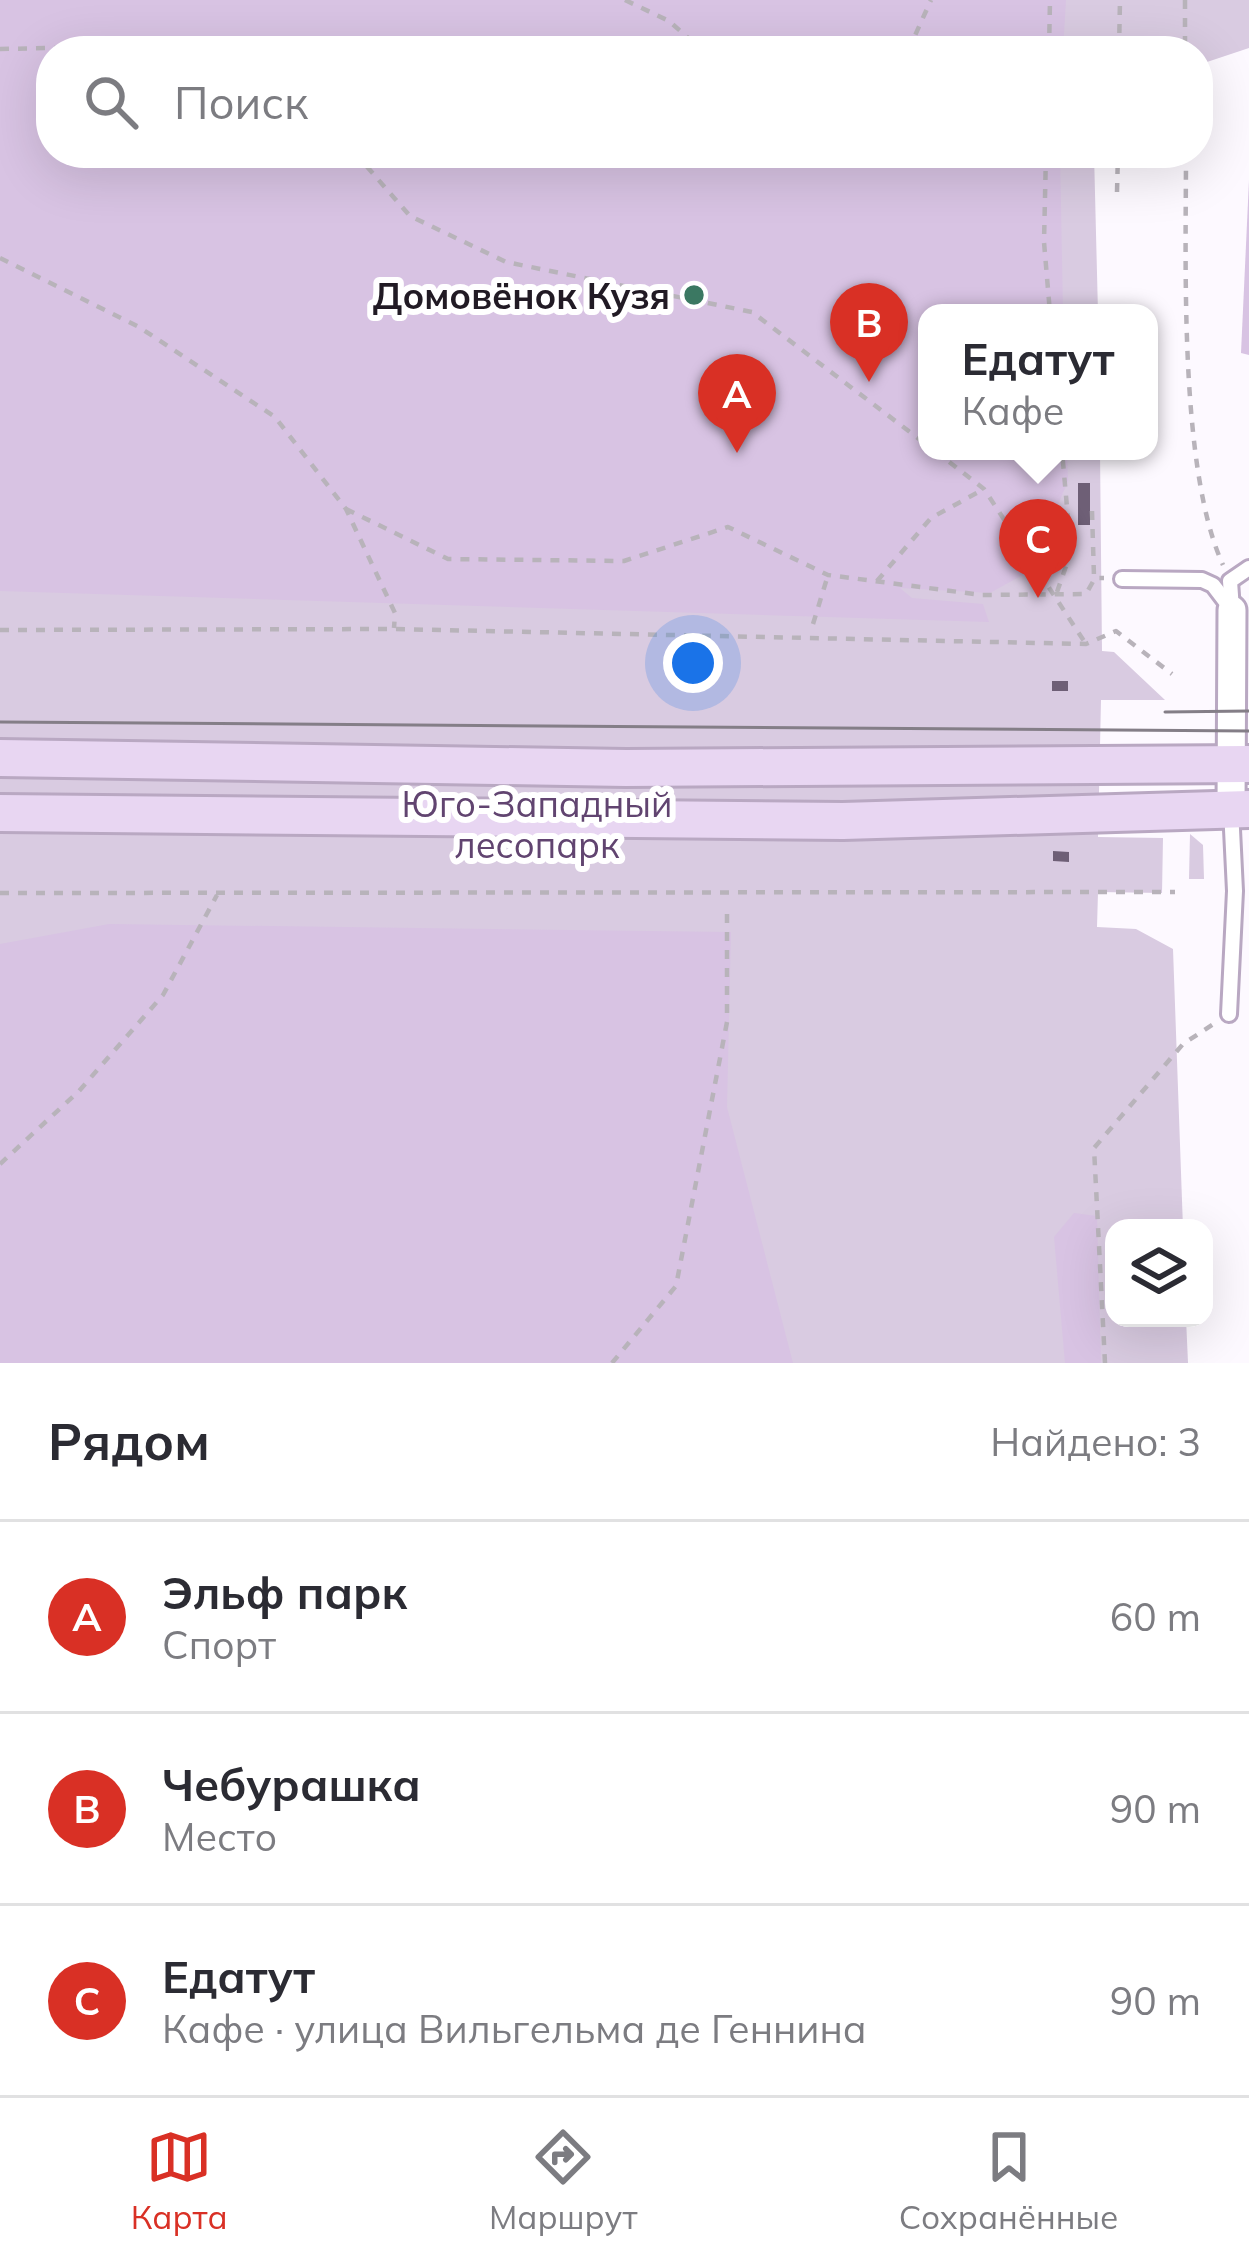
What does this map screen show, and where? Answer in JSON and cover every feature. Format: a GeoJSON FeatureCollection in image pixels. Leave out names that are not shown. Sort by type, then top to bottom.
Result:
{"type":"FeatureCollection","features":[{"type":"Feature","properties":{"kind":"main road"},"geometry":{"type":"LineString","coordinates":[[0,758],[626,768],[1241,764]]}},
{"type":"Feature","properties":{"kind":"main road"},"geometry":{"type":"LineString","coordinates":[[0,813],[843,821],[1240,808]]}},
{"type":"Feature","properties":{"kind":"street"},"geometry":{"type":"LineString","coordinates":[[1232,610],[1240,808]]}},
{"type":"Feature","properties":{"kind":"lane"},"geometry":{"type":"LineString","coordinates":[[1232,610],[1230,581],[1249,568]]}},
{"type":"Feature","properties":{"kind":"lane"},"geometry":{"type":"LineString","coordinates":[[1122,579],[1202,580],[1213,585],[1232,610]]}},
{"type":"Feature","properties":{"kind":"lane"},"geometry":{"type":"LineString","coordinates":[[1229,1014],[1240,808]]}},
{"type":"Feature","properties":{"kind":"path"},"geometry":{"type":"LineString","coordinates":[[625,0],[669,22],[685,36]]}},
{"type":"Feature","properties":{"kind":"path"},"geometry":{"type":"LineString","coordinates":[[915,36],[931,0]]}},
{"type":"Feature","properties":{"kind":"path"},"geometry":{"type":"LineString","coordinates":[[1049,36],[1050,0]]}},
{"type":"Feature","properties":{"kind":"path"},"geometry":{"type":"LineString","coordinates":[[1119,36],[1120,0]]}},
{"type":"Feature","properties":{"kind":"path"},"geometry":{"type":"LineString","coordinates":[[1185,0],[1185,36]]}},
{"type":"Feature","properties":{"kind":"path"},"geometry":{"type":"LineString","coordinates":[[0,50],[36,49]]}},
{"type":"Feature","properties":{"kind":"path"},"geometry":{"type":"LineString","coordinates":[[368,168],[410,216],[506,262],[752,312],[918,438]]}},
{"type":"Feature","properties":{"kind":"path"},"geometry":{"type":"LineString","coordinates":[[1046,168],[1044,242],[1049,304]]}},
{"type":"Feature","properties":{"kind":"path"},"geometry":{"type":"LineString","coordinates":[[1117,192],[1118,168]]}},
{"type":"Feature","properties":{"kind":"path"},"geometry":{"type":"LineString","coordinates":[[1186,168],[1186,325],[1199,459],[1213,544],[1230,581]]}},
{"type":"Feature","properties":{"kind":"path"},"geometry":{"type":"LineString","coordinates":[[0,258],[139,328],[275,417],[346,508],[395,613],[394,628]]}},
{"type":"Feature","properties":{"kind":"path"},"geometry":{"type":"LineString","coordinates":[[947,460],[984,489],[1086,644]]}},
{"type":"Feature","properties":{"kind":"path"},"geometry":{"type":"LineString","coordinates":[[1056,593],[1071,553],[1063,460]]}},
{"type":"Feature","properties":{"kind":"path"},"geometry":{"type":"LineString","coordinates":[[877,581],[931,518],[984,489]]}},
{"type":"Feature","properties":{"kind":"path"},"geometry":{"type":"LineString","coordinates":[[346,508],[448,560],[624,561],[728,527],[828,575],[982,595],[1086,594],[1094,578],[1092,511]]}},
{"type":"Feature","properties":{"kind":"path"},"geometry":{"type":"LineString","coordinates":[[813,624],[828,575]]}},
{"type":"Feature","properties":{"kind":"path"},"geometry":{"type":"LineString","coordinates":[[1094,578],[1122,579]]}},
{"type":"Feature","properties":{"kind":"path"},"geometry":{"type":"LineString","coordinates":[[0,630],[394,628],[1086,644],[1116,631],[1172,674]]}},
{"type":"Feature","properties":{"kind":"path"},"geometry":{"type":"LineString","coordinates":[[0,892],[1175,892]]}},
{"type":"Feature","properties":{"kind":"path"},"geometry":{"type":"LineString","coordinates":[[0,1164],[79,1091],[163,995],[218,892]]}},
{"type":"Feature","properties":{"kind":"path"},"geometry":{"type":"LineString","coordinates":[[612,1363],[676,1286],[727,1022],[727,913]]}},
{"type":"Feature","properties":{"kind":"path"},"geometry":{"type":"LineString","coordinates":[[1105,1363],[1094,1148],[1183,1044],[1229,1014]]}},
{"type":"Feature","properties":{"kind":"green space","name":"Юго-Западный лесопарк"},"geometry":{"type":"Polygon","coordinates":[[[0,0],[1249,0],[1249,48],[1213,60],[1213,36],[36,36],[36,168],[1094,168],[1098,304],[918,304],[918,460],[1100,460],[1102,651],[1114,652],[1165,700],[1101,700],[1098,837],[1163,838],[1162,893],[1098,892],[1097,927],[1136,929],[1173,949],[1183,1219],[1105,1219],[1105,1327],[1186,1327],[1188,1363],[0,1363],[0,0]]]}},
{"type":"Feature","properties":{"kind":"green space"},"geometry":{"type":"Polygon","coordinates":[[[1190,834],[1203,845],[1204,879],[1189,879],[1190,834]]]}},
{"type":"Feature","properties":{"kind":"shaded area"},"geometry":{"type":"Polygon","coordinates":[[[0,0],[1066,0],[1064,36],[36,36],[36,168],[1060,168],[1063,304],[918,304],[918,460],[1067,460],[1068,481],[1030,571],[990,593],[900,588],[912,598],[983,604],[989,622],[0,591],[0,0]]]}},
{"type":"Feature","properties":{"kind":"shaded area"},"geometry":{"type":"Polygon","coordinates":[[[1249,180],[1249,355],[1241,353],[1249,180]]]}},
{"type":"Feature","properties":{"kind":"shaded area"},"geometry":{"type":"Polygon","coordinates":[[[109,924],[731,932],[727,1107],[793,1363],[0,1363],[0,944],[109,924]]]}},
{"type":"Feature","properties":{"kind":"shaded area"},"geometry":{"type":"Polygon","coordinates":[[[1074,1213],[1097,1216],[1101,1363],[1065,1363],[1054,1237],[1074,1213]]]}},
{"type":"Feature","properties":{"kind":"building"},"geometry":{"type":"Polygon","coordinates":[[[1078,483],[1090,483],[1090,525],[1078,525],[1078,483]]]}},
{"type":"Feature","properties":{"kind":"building"},"geometry":{"type":"Polygon","coordinates":[[[1056,510],[1064,510],[1064,528],[1056,528],[1056,510]]]}},
{"type":"Feature","properties":{"kind":"building"},"geometry":{"type":"Polygon","coordinates":[[[1040,546],[1062,546],[1063,566],[1040,566],[1040,546]]]}},
{"type":"Feature","properties":{"kind":"building"},"geometry":{"type":"Polygon","coordinates":[[[1052,681],[1068,681],[1068,691],[1052,691],[1052,681]]]}},
{"type":"Feature","properties":{"kind":"building"},"geometry":{"type":"Polygon","coordinates":[[[1053,851],[1069,852],[1069,862],[1053,861],[1053,851]]]}},
{"type":"Feature","properties":{"kind":"tram line"},"geometry":{"type":"LineString","coordinates":[[1165,712],[1249,711]]}},
{"type":"Feature","properties":{"kind":"tram line"},"geometry":{"type":"LineString","coordinates":[[0,722],[1249,731]]}},
{"type":"Feature","properties":{"kind":"place","name":"Домовёнок Кузя"},"geometry":{"type":"Point","coordinates":[694,295]}},
{"type":"Feature","properties":{"kind":"place","name":"Чебурашка"},"geometry":{"type":"Point","coordinates":[869,382]}},
{"type":"Feature","properties":{"kind":"place","name":"Эльф парк"},"geometry":{"type":"Point","coordinates":[737,453]}},
{"type":"Feature","properties":{"kind":"place","name":"Едатут"},"geometry":{"type":"Point","coordinates":[1038,598]}}]}
